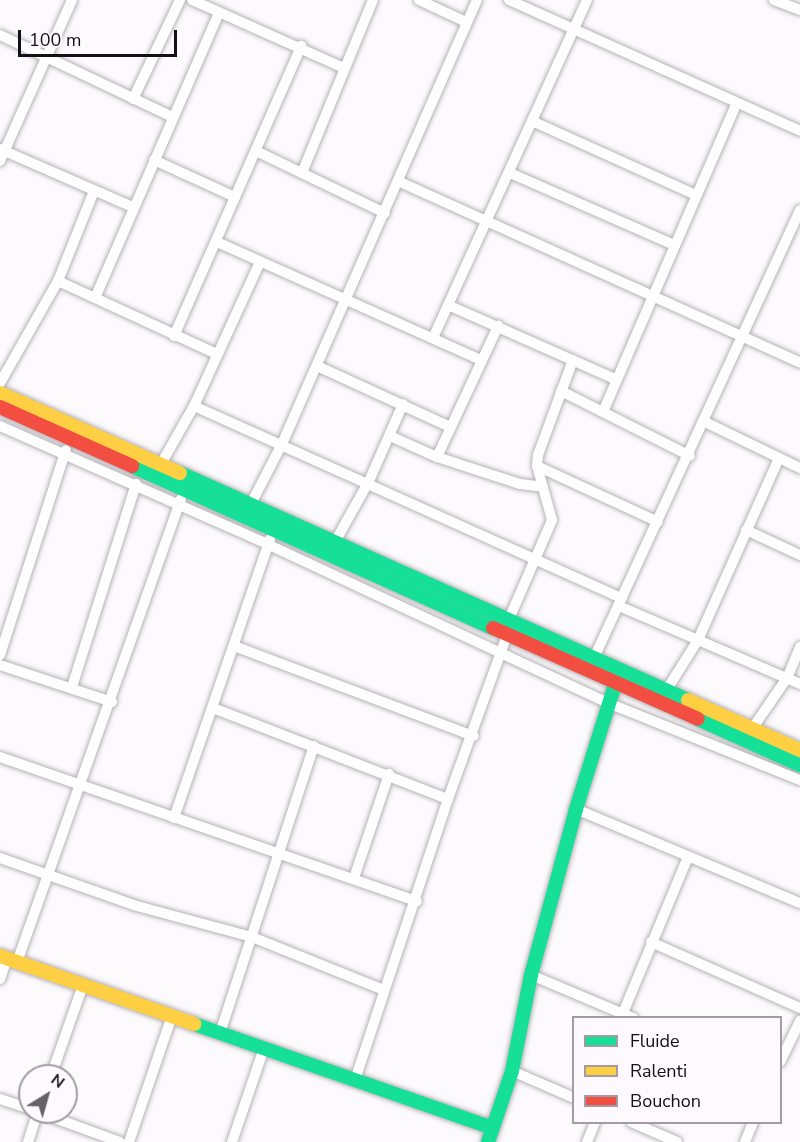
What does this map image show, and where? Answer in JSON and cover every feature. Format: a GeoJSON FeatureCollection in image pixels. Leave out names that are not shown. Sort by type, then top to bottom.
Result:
{"type":"FeatureCollection","features":[{"type":"Feature","properties":{"kind":"main road"},"geometry":{"type":"LineString","coordinates":[[0,393],[800,750]]}},
{"type":"Feature","properties":{"kind":"main road"},"geometry":{"type":"LineString","coordinates":[[0,407],[800,765]]}},
{"type":"Feature","properties":{"kind":"main road"},"geometry":{"type":"LineString","coordinates":[[488,1142],[512,1071],[531,975],[576,809],[620,670]]}},
{"type":"Feature","properties":{"kind":"main road"},"geometry":{"type":"LineString","coordinates":[[8,959],[492,1128]]}},
{"type":"Feature","properties":{"kind":"street"},"geometry":{"type":"LineString","coordinates":[[72,0],[2,154],[133,207]]}},
{"type":"Feature","properties":{"kind":"street"},"geometry":{"type":"LineString","coordinates":[[133,99],[180,0]]}},
{"type":"Feature","properties":{"kind":"street"},"geometry":{"type":"LineString","coordinates":[[192,0],[302,46],[344,68]]}},
{"type":"Feature","properties":{"kind":"street"},"geometry":{"type":"LineString","coordinates":[[302,172],[373,0]]}},
{"type":"Feature","properties":{"kind":"street"},"geometry":{"type":"LineString","coordinates":[[419,0],[466,22]]}},
{"type":"Feature","properties":{"kind":"street"},"geometry":{"type":"LineString","coordinates":[[251,504],[282,444],[400,182],[477,0]]}},
{"type":"Feature","properties":{"kind":"street"},"geometry":{"type":"LineString","coordinates":[[509,0],[736,105],[800,131]]}},
{"type":"Feature","properties":{"kind":"street"},"geometry":{"type":"LineString","coordinates":[[433,338],[488,224],[587,0]]}},
{"type":"Feature","properties":{"kind":"street"},"geometry":{"type":"LineString","coordinates":[[777,1],[800,10]]}},
{"type":"Feature","properties":{"kind":"street"},"geometry":{"type":"LineString","coordinates":[[95,298],[219,12]]}},
{"type":"Feature","properties":{"kind":"street"},"geometry":{"type":"LineString","coordinates":[[0,35],[173,117]]}},
{"type":"Feature","properties":{"kind":"street"},"geometry":{"type":"LineString","coordinates":[[174,336],[302,46]]}},
{"type":"Feature","properties":{"kind":"street"},"geometry":{"type":"LineString","coordinates":[[603,412],[615,379],[654,297],[694,194],[736,105]]}},
{"type":"Feature","properties":{"kind":"street"},"geometry":{"type":"LineString","coordinates":[[532,121],[694,194]]}},
{"type":"Feature","properties":{"kind":"street"},"geometry":{"type":"LineString","coordinates":[[256,151],[385,213]]}},
{"type":"Feature","properties":{"kind":"street"},"geometry":{"type":"LineString","coordinates":[[154,160],[235,197]]}},
{"type":"Feature","properties":{"kind":"street"},"geometry":{"type":"LineString","coordinates":[[510,172],[674,245]]}},
{"type":"Feature","properties":{"kind":"street"},"geometry":{"type":"LineString","coordinates":[[400,182],[488,224],[800,363]]}},
{"type":"Feature","properties":{"kind":"street"},"geometry":{"type":"LineString","coordinates":[[0,383],[58,281],[94,191]]}},
{"type":"Feature","properties":{"kind":"street"},"geometry":{"type":"LineString","coordinates":[[594,658],[744,339],[800,210]]}},
{"type":"Feature","properties":{"kind":"street"},"geometry":{"type":"LineString","coordinates":[[217,242],[481,360]]}},
{"type":"Feature","properties":{"kind":"street"},"geometry":{"type":"LineString","coordinates":[[161,464],[194,406],[260,262]]}},
{"type":"Feature","properties":{"kind":"street"},"geometry":{"type":"LineString","coordinates":[[58,281],[217,354]]}},
{"type":"Feature","properties":{"kind":"street"},"geometry":{"type":"LineString","coordinates":[[448,305],[615,379]]}},
{"type":"Feature","properties":{"kind":"street"},"geometry":{"type":"LineString","coordinates":[[437,458],[498,326]]}},
{"type":"Feature","properties":{"kind":"street"},"geometry":{"type":"LineString","coordinates":[[508,619],[552,520],[537,466],[573,360]]}},
{"type":"Feature","properties":{"kind":"street"},"geometry":{"type":"LineString","coordinates":[[317,366],[450,427]]}},
{"type":"Feature","properties":{"kind":"street"},"geometry":{"type":"LineString","coordinates":[[561,391],[690,456]]}},
{"type":"Feature","properties":{"kind":"street"},"geometry":{"type":"LineString","coordinates":[[335,542],[369,481],[403,404]]}},
{"type":"Feature","properties":{"kind":"street"},"geometry":{"type":"LineString","coordinates":[[194,406],[369,481],[698,640],[800,684]]}},
{"type":"Feature","properties":{"kind":"street"},"geometry":{"type":"LineString","coordinates":[[705,422],[800,468]]}},
{"type":"Feature","properties":{"kind":"street"},"geometry":{"type":"LineString","coordinates":[[0,426],[136,484],[608,703],[800,780]]}},
{"type":"Feature","properties":{"kind":"street"},"geometry":{"type":"LineString","coordinates":[[390,436],[437,458],[520,484],[543,487]]}},
{"type":"Feature","properties":{"kind":"street"},"geometry":{"type":"LineString","coordinates":[[0,655],[70,439]]}},
{"type":"Feature","properties":{"kind":"street"},"geometry":{"type":"LineString","coordinates":[[666,691],[698,640],[779,458]]}},
{"type":"Feature","properties":{"kind":"street"},"geometry":{"type":"LineString","coordinates":[[537,466],[658,522]]}},
{"type":"Feature","properties":{"kind":"street"},"geometry":{"type":"LineString","coordinates":[[72,687],[136,484]]}},
{"type":"Feature","properties":{"kind":"street"},"geometry":{"type":"LineString","coordinates":[[0,979],[48,873],[112,702],[185,490]]}},
{"type":"Feature","properties":{"kind":"street"},"geometry":{"type":"LineString","coordinates":[[174,818],[273,530]]}},
{"type":"Feature","properties":{"kind":"street"},"geometry":{"type":"LineString","coordinates":[[746,530],[800,555]]}},
{"type":"Feature","properties":{"kind":"street"},"geometry":{"type":"LineString","coordinates":[[356,1080],[384,990],[417,901],[448,799],[474,736],[507,635]]}},
{"type":"Feature","properties":{"kind":"street"},"geometry":{"type":"LineString","coordinates":[[234,646],[474,736]]}},
{"type":"Feature","properties":{"kind":"street"},"geometry":{"type":"LineString","coordinates":[[752,729],[787,678],[800,647]]}},
{"type":"Feature","properties":{"kind":"street"},"geometry":{"type":"LineString","coordinates":[[0,665],[112,702]]}},
{"type":"Feature","properties":{"kind":"street"},"geometry":{"type":"LineString","coordinates":[[213,708],[389,774],[448,799]]}},
{"type":"Feature","properties":{"kind":"street"},"geometry":{"type":"LineString","coordinates":[[220,1033],[314,746]]}},
{"type":"Feature","properties":{"kind":"street"},"geometry":{"type":"LineString","coordinates":[[0,756],[417,901]]}},
{"type":"Feature","properties":{"kind":"street"},"geometry":{"type":"LineString","coordinates":[[354,878],[389,774]]}},
{"type":"Feature","properties":{"kind":"street"},"geometry":{"type":"LineString","coordinates":[[576,809],[800,903]]}},
{"type":"Feature","properties":{"kind":"street"},"geometry":{"type":"LineString","coordinates":[[531,975],[628,1015],[651,942],[688,857]]}},
{"type":"Feature","properties":{"kind":"street"},"geometry":{"type":"LineString","coordinates":[[0,858],[137,906],[252,937],[384,990]]}},
{"type":"Feature","properties":{"kind":"street"},"geometry":{"type":"LineString","coordinates":[[651,942],[800,1008]]}},
{"type":"Feature","properties":{"kind":"street"},"geometry":{"type":"LineString","coordinates":[[55,1064],[83,985]]}},
{"type":"Feature","properties":{"kind":"street"},"geometry":{"type":"LineString","coordinates":[[129,1142],[172,1016]]}},
{"type":"Feature","properties":{"kind":"street"},"geometry":{"type":"LineString","coordinates":[[782,1058],[800,1021]]}},
{"type":"Feature","properties":{"kind":"street"},"geometry":{"type":"LineString","coordinates":[[232,1142],[264,1048]]}},
{"type":"Feature","properties":{"kind":"street"},"geometry":{"type":"LineString","coordinates":[[512,1071],[572,1098]]}},
{"type":"Feature","properties":{"kind":"street"},"geometry":{"type":"LineString","coordinates":[[0,1099],[18,1105]]}},
{"type":"Feature","properties":{"kind":"street"},"geometry":{"type":"LineString","coordinates":[[28,1142],[34,1124]]}},
{"type":"Feature","properties":{"kind":"street"},"geometry":{"type":"LineString","coordinates":[[71,1124],[120,1142]]}},
{"type":"Feature","properties":{"kind":"street"},"geometry":{"type":"LineString","coordinates":[[586,1142],[594,1124]]}},
{"type":"Feature","properties":{"kind":"street"},"geometry":{"type":"LineString","coordinates":[[636,1124],[677,1142]]}},
{"type":"Feature","properties":{"kind":"street"},"geometry":{"type":"LineString","coordinates":[[745,1142],[752,1124]]}},
{"type":"Feature","properties":{"kind":"traffic: fast"},"geometry":{"type":"LineString","coordinates":[[132,466],[493,628]]}},
{"type":"Feature","properties":{"kind":"traffic: fast"},"geometry":{"type":"LineString","coordinates":[[180,473],[688,700]]}},
{"type":"Feature","properties":{"kind":"traffic: fast"},"geometry":{"type":"LineString","coordinates":[[488,1142],[512,1071],[531,975],[576,809],[619,672]]}},
{"type":"Feature","properties":{"kind":"traffic: fast"},"geometry":{"type":"LineString","coordinates":[[698,719],[800,765]]}},
{"type":"Feature","properties":{"kind":"traffic: fast"},"geometry":{"type":"LineString","coordinates":[[194,1024],[492,1128]]}},
{"type":"Feature","properties":{"kind":"traffic: slow"},"geometry":{"type":"LineString","coordinates":[[0,393],[180,473]]}},
{"type":"Feature","properties":{"kind":"traffic: slow"},"geometry":{"type":"LineString","coordinates":[[688,700],[800,750]]}},
{"type":"Feature","properties":{"kind":"traffic: slow"},"geometry":{"type":"LineString","coordinates":[[0,956],[194,1024]]}},
{"type":"Feature","properties":{"kind":"traffic: jam"},"geometry":{"type":"LineString","coordinates":[[0,407],[132,466]]}},
{"type":"Feature","properties":{"kind":"traffic: jam"},"geometry":{"type":"LineString","coordinates":[[493,628],[698,719]]}}]}
